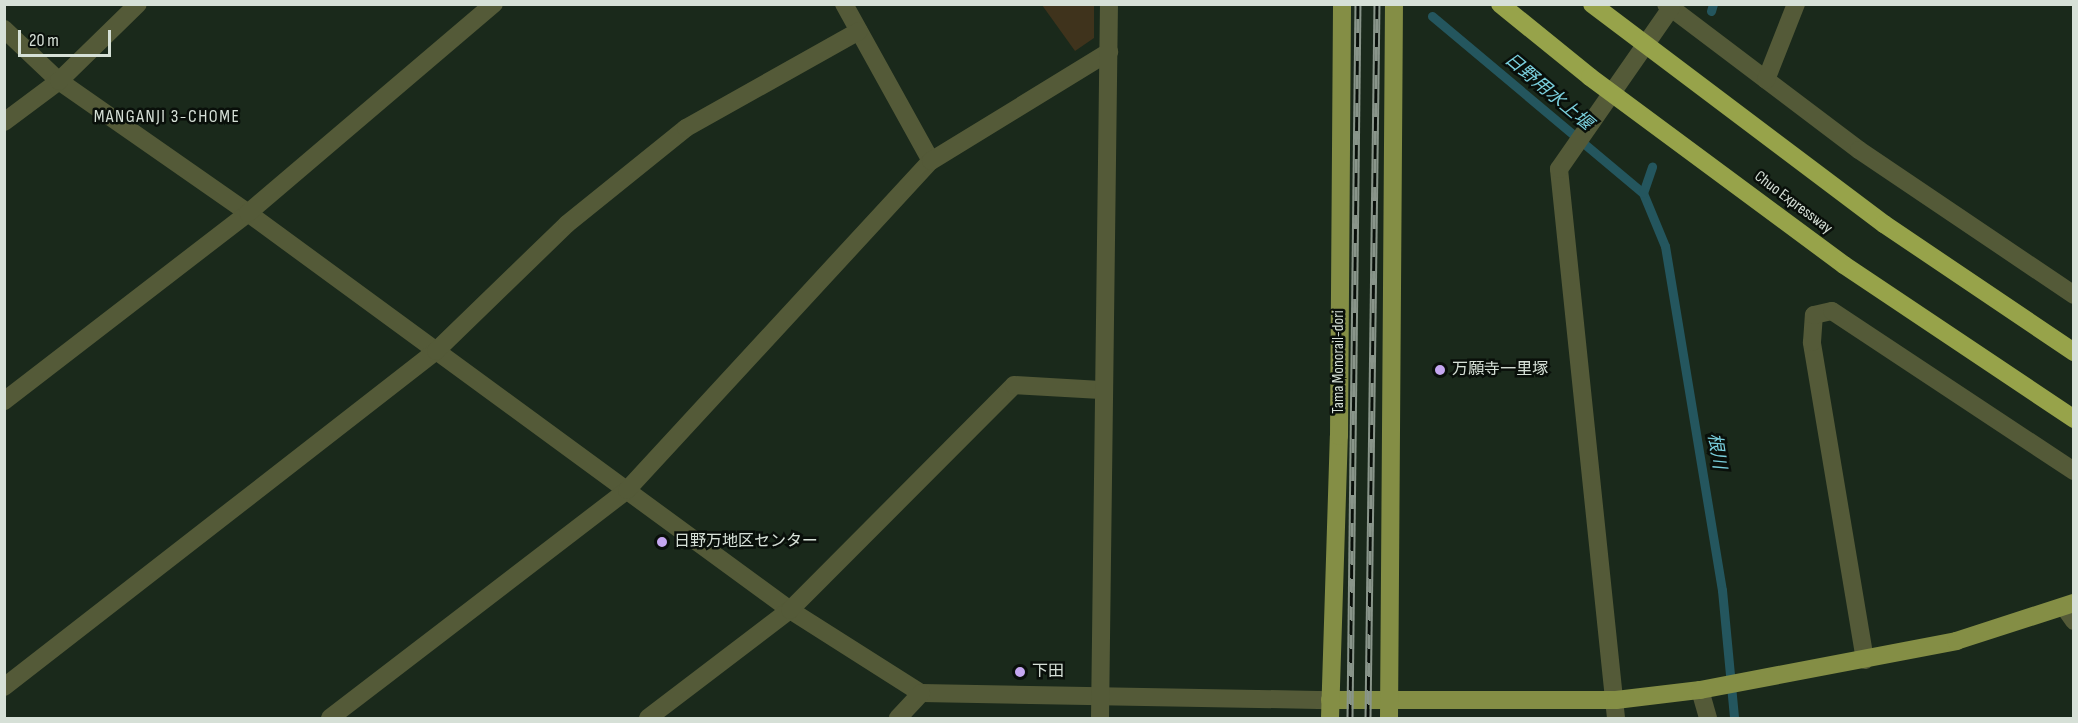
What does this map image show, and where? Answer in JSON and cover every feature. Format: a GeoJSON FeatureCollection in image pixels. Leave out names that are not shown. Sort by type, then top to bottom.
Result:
{"type":"FeatureCollection","features":[{"type":"Feature","properties":{"kind":"highway","name":"Chuo Expressway"},"geometry":{"type":"LineString","coordinates":[[1500,4],[1590,77],[1844,266],[2073,419]]}},
{"type":"Feature","properties":{"kind":"highway"},"geometry":{"type":"LineString","coordinates":[[1592,4],[1884,224],[2073,352]]}},
{"type":"Feature","properties":{"kind":"main road","name":"Tama Monorail-dori"},"geometry":{"type":"LineString","coordinates":[[1330,718],[1339,436],[1342,4]]}},
{"type":"Feature","properties":{"kind":"main road"},"geometry":{"type":"LineString","coordinates":[[1389,709],[1394,4]]}},
{"type":"Feature","properties":{"kind":"main road"},"geometry":{"type":"LineString","coordinates":[[1330,700],[1389,709],[1616,709],[1709,688],[1956,641],[2071,611]]}},
{"type":"Feature","properties":{"kind":"street"},"geometry":{"type":"LineString","coordinates":[[4,122],[59,81],[138,4]]}},
{"type":"Feature","properties":{"kind":"street"},"geometry":{"type":"LineString","coordinates":[[4,401],[248,213],[494,4]]}},
{"type":"Feature","properties":{"kind":"street"},"geometry":{"type":"LineString","coordinates":[[844,4],[931,161]]}},
{"type":"Feature","properties":{"kind":"street"},"geometry":{"type":"LineString","coordinates":[[1100,718],[1101,390],[1109,4]]}},
{"type":"Feature","properties":{"kind":"street"},"geometry":{"type":"LineString","coordinates":[[1766,80],[1796,4]]}},
{"type":"Feature","properties":{"kind":"street"},"geometry":{"type":"LineString","coordinates":[[1616,709],[1558,169],[1668,6],[1945,210],[2073,295]]}},
{"type":"Feature","properties":{"kind":"street"},"geometry":{"type":"LineString","coordinates":[[4,29],[59,81],[248,213],[790,610],[921,693],[1330,700]]}},
{"type":"Feature","properties":{"kind":"street"},"geometry":{"type":"LineString","coordinates":[[4,687],[436,351],[567,224],[686,128],[859,31]]}},
{"type":"Feature","properties":{"kind":"street"},"geometry":{"type":"LineString","coordinates":[[330,718],[627,490],[931,161],[1109,52]]}},
{"type":"Feature","properties":{"kind":"street"},"geometry":{"type":"LineString","coordinates":[[1865,660],[1812,342],[1814,315],[1832,311],[2073,471]]}},
{"type":"Feature","properties":{"kind":"street"},"geometry":{"type":"LineString","coordinates":[[648,718],[790,610],[1014,385],[1101,390]]}},
{"type":"Feature","properties":{"kind":"street"},"geometry":{"type":"LineString","coordinates":[[1708,718],[1709,688]]}},
{"type":"Feature","properties":{"kind":"street"},"geometry":{"type":"LineString","coordinates":[[898,718],[921,693]]}},
{"type":"Feature","properties":{"kind":"shaded area"},"geometry":{"type":"Polygon","coordinates":[[[1042,5],[1094,5],[1094,38],[1075,51],[1042,5]]]}},
{"type":"Feature","properties":{"kind":"waterway"},"geometry":{"type":"LineString","coordinates":[[1711,11],[1713,4]]}},
{"type":"Feature","properties":{"kind":"waterway","name":"根川"},"geometry":{"type":"LineString","coordinates":[[1432,16],[1643,193],[1665,246],[1722,590],[1734,718]]}},
{"type":"Feature","properties":{"kind":"waterway"},"geometry":{"type":"LineString","coordinates":[[1643,193],[1652,167]]}},
{"type":"Feature","properties":{"kind":"railway"},"geometry":{"type":"LineString","coordinates":[[1350,718],[1358,4]]}},
{"type":"Feature","properties":{"kind":"railway"},"geometry":{"type":"LineString","coordinates":[[1368,718],[1377,4]]}},
{"type":"Feature","properties":{"kind":"place","name":"万願寺一里塚"},"geometry":{"type":"Point","coordinates":[1440,370]}},
{"type":"Feature","properties":{"kind":"place","name":"日野万地区センター"},"geometry":{"type":"Point","coordinates":[662,542]}},
{"type":"Feature","properties":{"kind":"place","name":"下田"},"geometry":{"type":"Point","coordinates":[1020,672]}},
{"type":"Feature","properties":{"kind":"district","name":"MANGANJI 3-CHOME"},"geometry":{"type":"Point","coordinates":[167,117]}},
{"type":"Feature","properties":{"kind":"water label","name":"日野用水上堰"},"geometry":{"type":"Point","coordinates":[1548,92]}}]}
